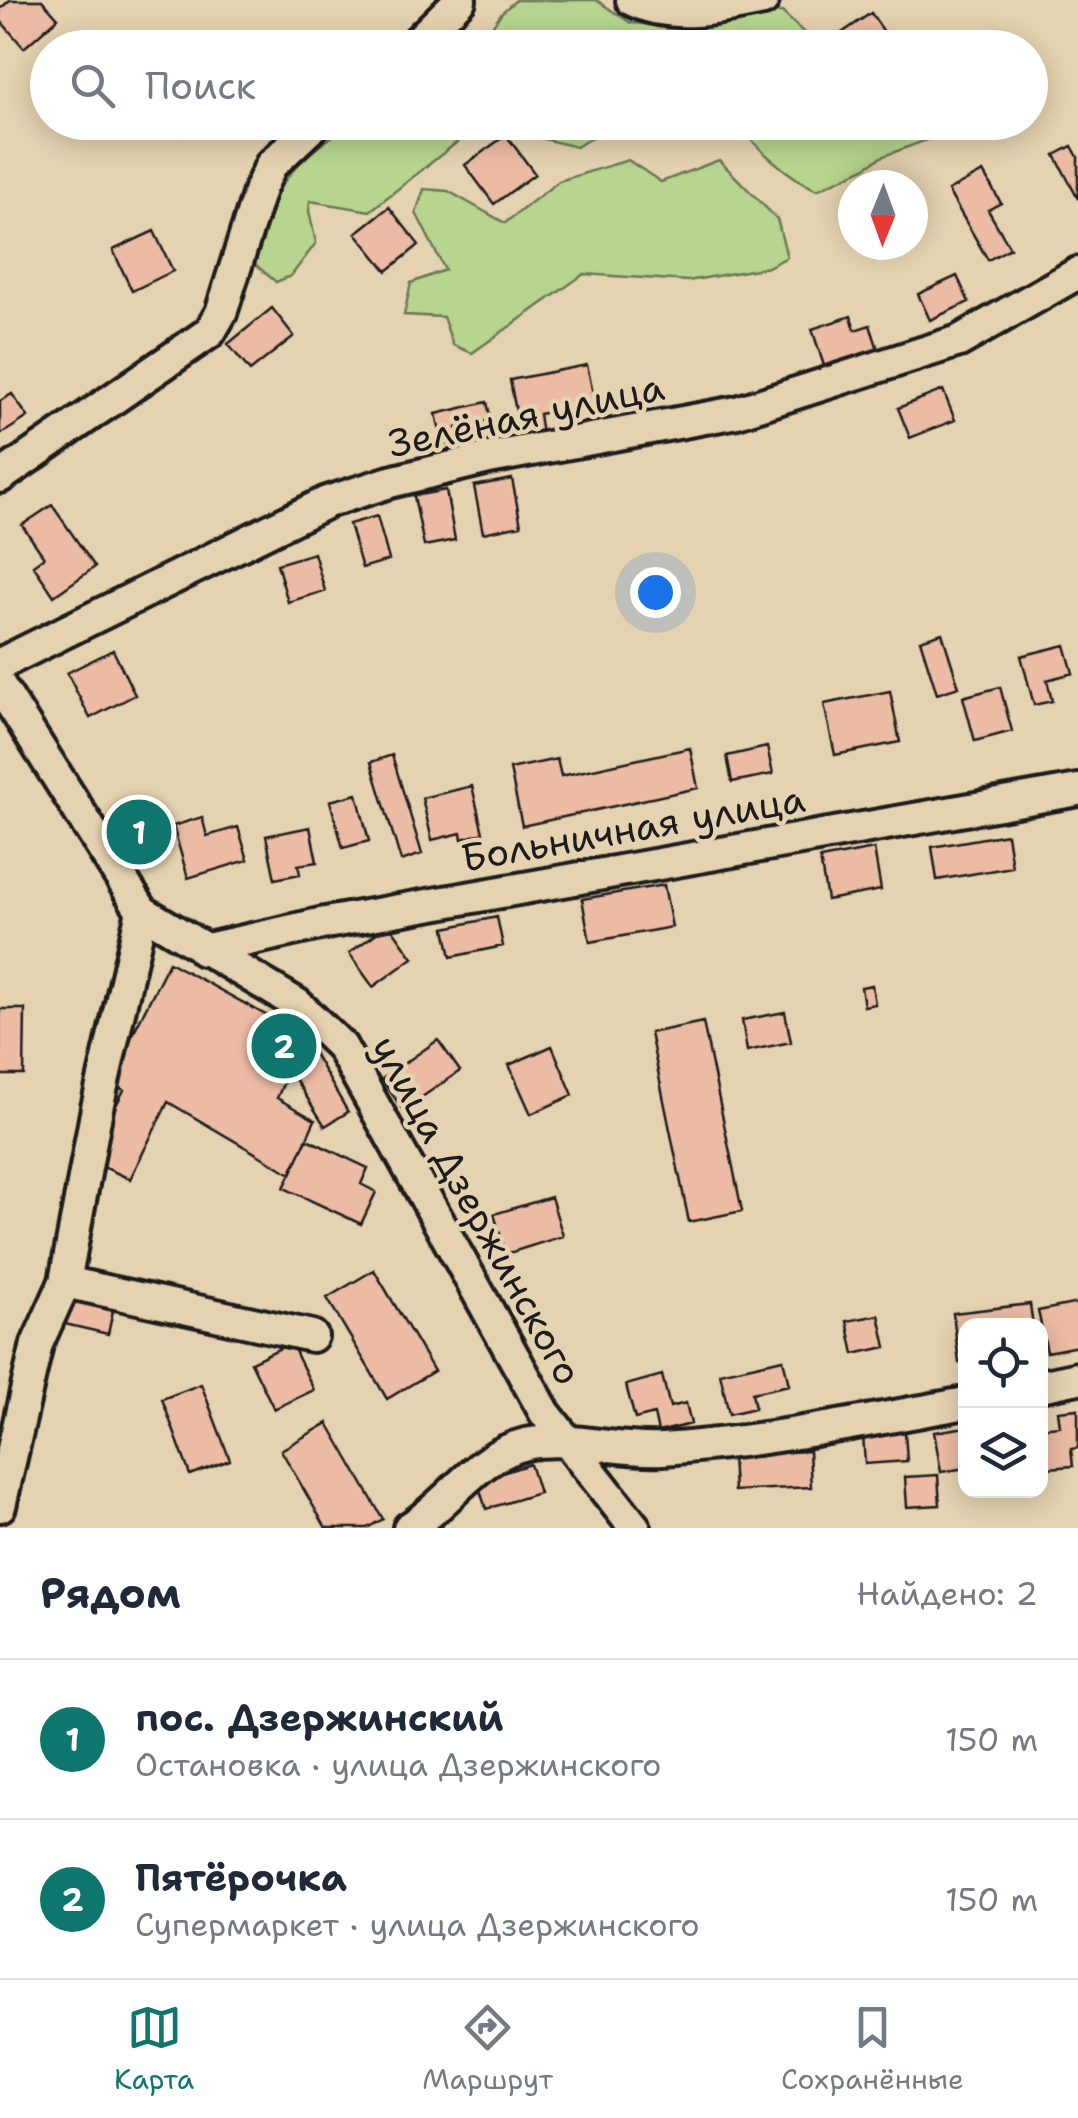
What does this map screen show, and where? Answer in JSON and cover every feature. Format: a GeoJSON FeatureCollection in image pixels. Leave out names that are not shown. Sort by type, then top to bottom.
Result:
{"type":"FeatureCollection","features":[{"type":"Feature","properties":{"kind":"street"},"geometry":{"type":"LineString","coordinates":[[429,30],[460,0]]}},
{"type":"Feature","properties":{"kind":"street"},"geometry":{"type":"LineString","coordinates":[[632,0],[651,10],[702,11],[762,0]]}},
{"type":"Feature","properties":{"kind":"street"},"geometry":{"type":"LineString","coordinates":[[0,478],[210,332],[221,313],[260,188],[271,164],[297,140]]}},
{"type":"Feature","properties":{"kind":"street","name":"Зелёная улица"},"geometry":{"type":"LineString","coordinates":[[0,664],[327,502],[489,458],[737,412],[959,341],[1078,274]]}},
{"type":"Feature","properties":{"kind":"street","name":"улица Дзержинского"},"geometry":{"type":"LineString","coordinates":[[0,686],[142,911],[297,1004],[341,1046],[545,1412],[635,1528]]}},
{"type":"Feature","properties":{"kind":"street","name":"Больничная улица"},"geometry":{"type":"LineString","coordinates":[[203,950],[320,924],[1078,790]]}},
{"type":"Feature","properties":{"kind":"street"},"geometry":{"type":"LineString","coordinates":[[0,1506],[37,1344],[64,1282],[97,1108],[142,911]]}},
{"type":"Feature","properties":{"kind":"street"},"geometry":{"type":"LineString","coordinates":[[64,1282],[312,1336]]}},
{"type":"Feature","properties":{"kind":"street"},"geometry":{"type":"LineString","coordinates":[[1048,1384],[1078,1378]]}},
{"type":"Feature","properties":{"kind":"street"},"geometry":{"type":"LineString","coordinates":[[409,1528],[428,1517],[479,1467],[524,1444],[567,1442],[636,1451],[702,1446],[958,1404]]}},
{"type":"Feature","properties":{"kind":"green space"},"geometry":{"type":"Polygon","coordinates":[[[516,0],[596,0],[631,23],[675,26],[782,12],[801,30],[490,30],[516,0]]]}},
{"type":"Feature","properties":{"kind":"green space"},"geometry":{"type":"Polygon","coordinates":[[[328,140],[460,140],[370,211],[310,201],[316,243],[291,276],[276,282],[244,255],[275,195],[328,140]]]}},
{"type":"Feature","properties":{"kind":"green space"},"geometry":{"type":"Polygon","coordinates":[[[548,140],[588,140],[576,147],[548,140]]]}},
{"type":"Feature","properties":{"kind":"green space"},"geometry":{"type":"Polygon","coordinates":[[[752,140],[926,140],[881,157],[861,170],[838,170],[838,180],[817,190],[774,161],[752,140]]]}},
{"type":"Feature","properties":{"kind":"green space"},"geometry":{"type":"Polygon","coordinates":[[[628,160],[661,182],[719,160],[777,219],[787,257],[768,267],[688,281],[584,274],[472,353],[453,345],[443,317],[404,315],[411,283],[445,270],[416,213],[424,189],[448,191],[505,223],[559,181],[628,160]]]}},
{"type":"Feature","properties":{"kind":"building"},"geometry":{"type":"Polygon","coordinates":[[[10,0],[42,0],[58,18],[44,30],[30,30],[30,43],[24,48],[0,20],[0,9],[10,0]]]}},
{"type":"Feature","properties":{"kind":"building"},"geometry":{"type":"Polygon","coordinates":[[[871,13],[883,30],[846,30],[871,13]]]}},
{"type":"Feature","properties":{"kind":"building"},"geometry":{"type":"Polygon","coordinates":[[[499,140],[510,140],[535,174],[494,204],[465,165],[499,140]]]}},
{"type":"Feature","properties":{"kind":"building"},"geometry":{"type":"Polygon","coordinates":[[[1072,146],[1078,157],[1078,199],[1055,155],[1072,146]]]}},
{"type":"Feature","properties":{"kind":"building"},"geometry":{"type":"Polygon","coordinates":[[[983,172],[1001,203],[988,210],[1010,248],[988,260],[948,191],[983,172]]]}},
{"type":"Feature","properties":{"kind":"building"},"geometry":{"type":"Polygon","coordinates":[[[389,207],[419,245],[387,271],[356,233],[389,207]]]}},
{"type":"Feature","properties":{"kind":"building"},"geometry":{"type":"Polygon","coordinates":[[[154,231],[173,271],[132,291],[113,250],[154,231]]]}},
{"type":"Feature","properties":{"kind":"building"},"geometry":{"type":"Polygon","coordinates":[[[957,276],[969,302],[930,320],[918,294],[957,276]]]}},
{"type":"Feature","properties":{"kind":"building"},"geometry":{"type":"Polygon","coordinates":[[[272,308],[294,336],[250,371],[228,344],[272,308]]]}},
{"type":"Feature","properties":{"kind":"building"},"geometry":{"type":"Polygon","coordinates":[[[851,316],[855,330],[870,325],[878,349],[824,366],[812,329],[851,316]]]}},
{"type":"Feature","properties":{"kind":"building"},"geometry":{"type":"Polygon","coordinates":[[[587,365],[595,403],[539,414],[542,434],[521,438],[510,380],[587,365]]]}},
{"type":"Feature","properties":{"kind":"building"},"geometry":{"type":"Polygon","coordinates":[[[943,390],[955,420],[910,438],[898,408],[943,390]]]}},
{"type":"Feature","properties":{"kind":"building"},"geometry":{"type":"Polygon","coordinates":[[[12,394],[28,417],[0,435],[0,401],[12,394]]]}},
{"type":"Feature","properties":{"kind":"building"},"geometry":{"type":"Polygon","coordinates":[[[487,402],[491,420],[457,428],[460,441],[443,445],[436,414],[487,402]]]}},
{"type":"Feature","properties":{"kind":"building"},"geometry":{"type":"Polygon","coordinates":[[[512,479],[521,525],[483,533],[474,486],[512,479]]]}},
{"type":"Feature","properties":{"kind":"building"},"geometry":{"type":"Polygon","coordinates":[[[446,490],[455,540],[424,546],[414,496],[446,490]]]}},
{"type":"Feature","properties":{"kind":"building"},"geometry":{"type":"Polygon","coordinates":[[[52,505],[95,567],[54,596],[33,565],[44,557],[22,525],[52,505]]]}},
{"type":"Feature","properties":{"kind":"building"},"geometry":{"type":"Polygon","coordinates":[[[377,516],[389,560],[362,568],[349,524],[377,516]]]}},
{"type":"Feature","properties":{"kind":"building"},"geometry":{"type":"Polygon","coordinates":[[[314,553],[325,591],[288,602],[277,564],[314,553]]]}},
{"type":"Feature","properties":{"kind":"building"},"geometry":{"type":"Polygon","coordinates":[[[942,633],[959,687],[937,694],[920,640],[942,633]]]}},
{"type":"Feature","properties":{"kind":"building"},"geometry":{"type":"Polygon","coordinates":[[[1065,645],[1073,673],[1047,680],[1052,701],[1034,705],[1021,656],[1065,645]]]}},
{"type":"Feature","properties":{"kind":"building"},"geometry":{"type":"Polygon","coordinates":[[[113,650],[135,695],[90,718],[67,673],[113,650]]]}},
{"type":"Feature","properties":{"kind":"building"},"geometry":{"type":"Polygon","coordinates":[[[1000,687],[1012,731],[975,741],[963,697],[1000,687]]]}},
{"type":"Feature","properties":{"kind":"building"},"geometry":{"type":"Polygon","coordinates":[[[890,691],[900,742],[835,755],[824,704],[890,691]]]}},
{"type":"Feature","properties":{"kind":"building"},"geometry":{"type":"Polygon","coordinates":[[[767,747],[773,774],[732,782],[727,756],[767,747]]]}},
{"type":"Feature","properties":{"kind":"building"},"geometry":{"type":"Polygon","coordinates":[[[690,748],[698,788],[522,826],[510,769],[557,759],[561,776],[690,748]]]}},
{"type":"Feature","properties":{"kind":"building"},"geometry":{"type":"Polygon","coordinates":[[[392,755],[422,854],[401,861],[371,762],[392,755]]]}},
{"type":"Feature","properties":{"kind":"building"},"geometry":{"type":"Polygon","coordinates":[[[472,786],[483,833],[462,839],[461,833],[432,840],[422,798],[472,786]]]}},
{"type":"Feature","properties":{"kind":"building"},"geometry":{"type":"Polygon","coordinates":[[[357,794],[369,841],[343,848],[330,801],[357,794]]]}},
{"type":"Feature","properties":{"kind":"building"},"geometry":{"type":"Polygon","coordinates":[[[202,817],[207,836],[238,827],[248,860],[188,878],[173,826],[202,817]]]}},
{"type":"Feature","properties":{"kind":"building"},"geometry":{"type":"Polygon","coordinates":[[[310,827],[317,862],[298,865],[300,874],[275,879],[266,836],[310,827]]]}},
{"type":"Feature","properties":{"kind":"building"},"geometry":{"type":"Polygon","coordinates":[[[1007,834],[1012,867],[937,880],[932,847],[1007,834]]]}},
{"type":"Feature","properties":{"kind":"building"},"geometry":{"type":"Polygon","coordinates":[[[874,849],[881,890],[827,900],[820,859],[874,849]]]}},
{"type":"Feature","properties":{"kind":"building"},"geometry":{"type":"Polygon","coordinates":[[[664,885],[672,927],[590,942],[582,899],[664,885]]]}},
{"type":"Feature","properties":{"kind":"building"},"geometry":{"type":"Polygon","coordinates":[[[497,917],[503,946],[451,957],[445,928],[497,917]]]}},
{"type":"Feature","properties":{"kind":"building"},"geometry":{"type":"Polygon","coordinates":[[[389,924],[413,958],[373,987],[349,953],[389,924]]]}},
{"type":"Feature","properties":{"kind":"building"},"geometry":{"type":"Polygon","coordinates":[[[169,962],[304,1036],[277,1098],[315,1120],[291,1174],[168,1102],[130,1179],[88,1160],[124,1090],[109,1081],[169,962]]]}},
{"type":"Feature","properties":{"kind":"building"},"geometry":{"type":"Polygon","coordinates":[[[872,985],[875,1004],[864,1006],[861,987],[872,985]]]}},
{"type":"Feature","properties":{"kind":"building"},"geometry":{"type":"Polygon","coordinates":[[[0,1009],[25,1009],[24,1075],[0,1075],[0,1009]]]}},
{"type":"Feature","properties":{"kind":"building"},"geometry":{"type":"Polygon","coordinates":[[[785,1012],[791,1042],[747,1051],[742,1020],[785,1012]]]}},
{"type":"Feature","properties":{"kind":"building"},"geometry":{"type":"Polygon","coordinates":[[[703,1022],[742,1211],[689,1222],[650,1033],[703,1022]]]}},
{"type":"Feature","properties":{"kind":"building"},"geometry":{"type":"Polygon","coordinates":[[[304,1036],[348,1112],[325,1126],[290,1071],[304,1036]]]}},
{"type":"Feature","properties":{"kind":"building"},"geometry":{"type":"Polygon","coordinates":[[[438,1040],[460,1071],[403,1110],[382,1079],[438,1040]]]}},
{"type":"Feature","properties":{"kind":"building"},"geometry":{"type":"Polygon","coordinates":[[[552,1046],[573,1095],[531,1114],[509,1065],[552,1046]]]}},
{"type":"Feature","properties":{"kind":"building"},"geometry":{"type":"Polygon","coordinates":[[[307,1139],[368,1168],[361,1184],[376,1192],[361,1224],[284,1188],[307,1139]]]}},
{"type":"Feature","properties":{"kind":"building"},"geometry":{"type":"Polygon","coordinates":[[[551,1197],[563,1236],[506,1254],[494,1214],[551,1197]]]}},
{"type":"Feature","properties":{"kind":"building"},"geometry":{"type":"Polygon","coordinates":[[[374,1270],[434,1371],[387,1399],[327,1298],[374,1270]]]}},
{"type":"Feature","properties":{"kind":"building"},"geometry":{"type":"Polygon","coordinates":[[[58,1297],[113,1311],[108,1334],[52,1321],[58,1297]]]}},
{"type":"Feature","properties":{"kind":"building"},"geometry":{"type":"Polygon","coordinates":[[[1078,1303],[1078,1346],[1048,1352],[1048,1318],[1040,1318],[1038,1311],[1078,1303]]]}},
{"type":"Feature","properties":{"kind":"building"},"geometry":{"type":"Polygon","coordinates":[[[1030,1304],[1032,1318],[958,1318],[958,1355],[953,1313],[1030,1304]]]}},
{"type":"Feature","properties":{"kind":"building"},"geometry":{"type":"Polygon","coordinates":[[[879,1315],[886,1347],[854,1354],[847,1321],[879,1315]]]}},
{"type":"Feature","properties":{"kind":"building"},"geometry":{"type":"Polygon","coordinates":[[[291,1343],[314,1390],[274,1409],[251,1362],[291,1343]]]}},
{"type":"Feature","properties":{"kind":"building"},"geometry":{"type":"Polygon","coordinates":[[[783,1359],[789,1385],[752,1393],[755,1408],[729,1414],[720,1373],[783,1359]]]}},
{"type":"Feature","properties":{"kind":"building"},"geometry":{"type":"Polygon","coordinates":[[[662,1375],[670,1407],[686,1403],[691,1424],[658,1432],[654,1414],[635,1419],[626,1385],[662,1375]]]}},
{"type":"Feature","properties":{"kind":"building"},"geometry":{"type":"Polygon","coordinates":[[[201,1384],[230,1460],[190,1475],[162,1399],[201,1384]]]}},
{"type":"Feature","properties":{"kind":"building"},"geometry":{"type":"Polygon","coordinates":[[[1078,1409],[1078,1448],[1071,1449],[1073,1466],[1048,1468],[1048,1427],[1060,1426],[1058,1411],[1078,1409]]]}},
{"type":"Feature","properties":{"kind":"building"},"geometry":{"type":"Polygon","coordinates":[[[328,1423],[383,1519],[367,1528],[326,1528],[281,1450],[328,1423]]]}},
{"type":"Feature","properties":{"kind":"building"},"geometry":{"type":"Polygon","coordinates":[[[958,1428],[958,1469],[941,1472],[934,1432],[958,1428]]]}},
{"type":"Feature","properties":{"kind":"building"},"geometry":{"type":"Polygon","coordinates":[[[905,1432],[907,1461],[865,1464],[863,1435],[905,1432]]]}},
{"type":"Feature","properties":{"kind":"building"},"geometry":{"type":"Polygon","coordinates":[[[809,1451],[811,1487],[734,1491],[732,1455],[809,1451]]]}},
{"type":"Feature","properties":{"kind":"building"},"geometry":{"type":"Polygon","coordinates":[[[530,1464],[539,1493],[486,1509],[477,1481],[530,1464]]]}},
{"type":"Feature","properties":{"kind":"building"},"geometry":{"type":"Polygon","coordinates":[[[938,1475],[940,1505],[907,1507],[905,1477],[938,1475]]]}},
{"type":"Feature","properties":{"kind":"place","name":"пос. Дзержинский"},"geometry":{"type":"Point","coordinates":[139,832]}},
{"type":"Feature","properties":{"kind":"place","name":"Пятёрочка"},"geometry":{"type":"Point","coordinates":[284,1046]}}]}
